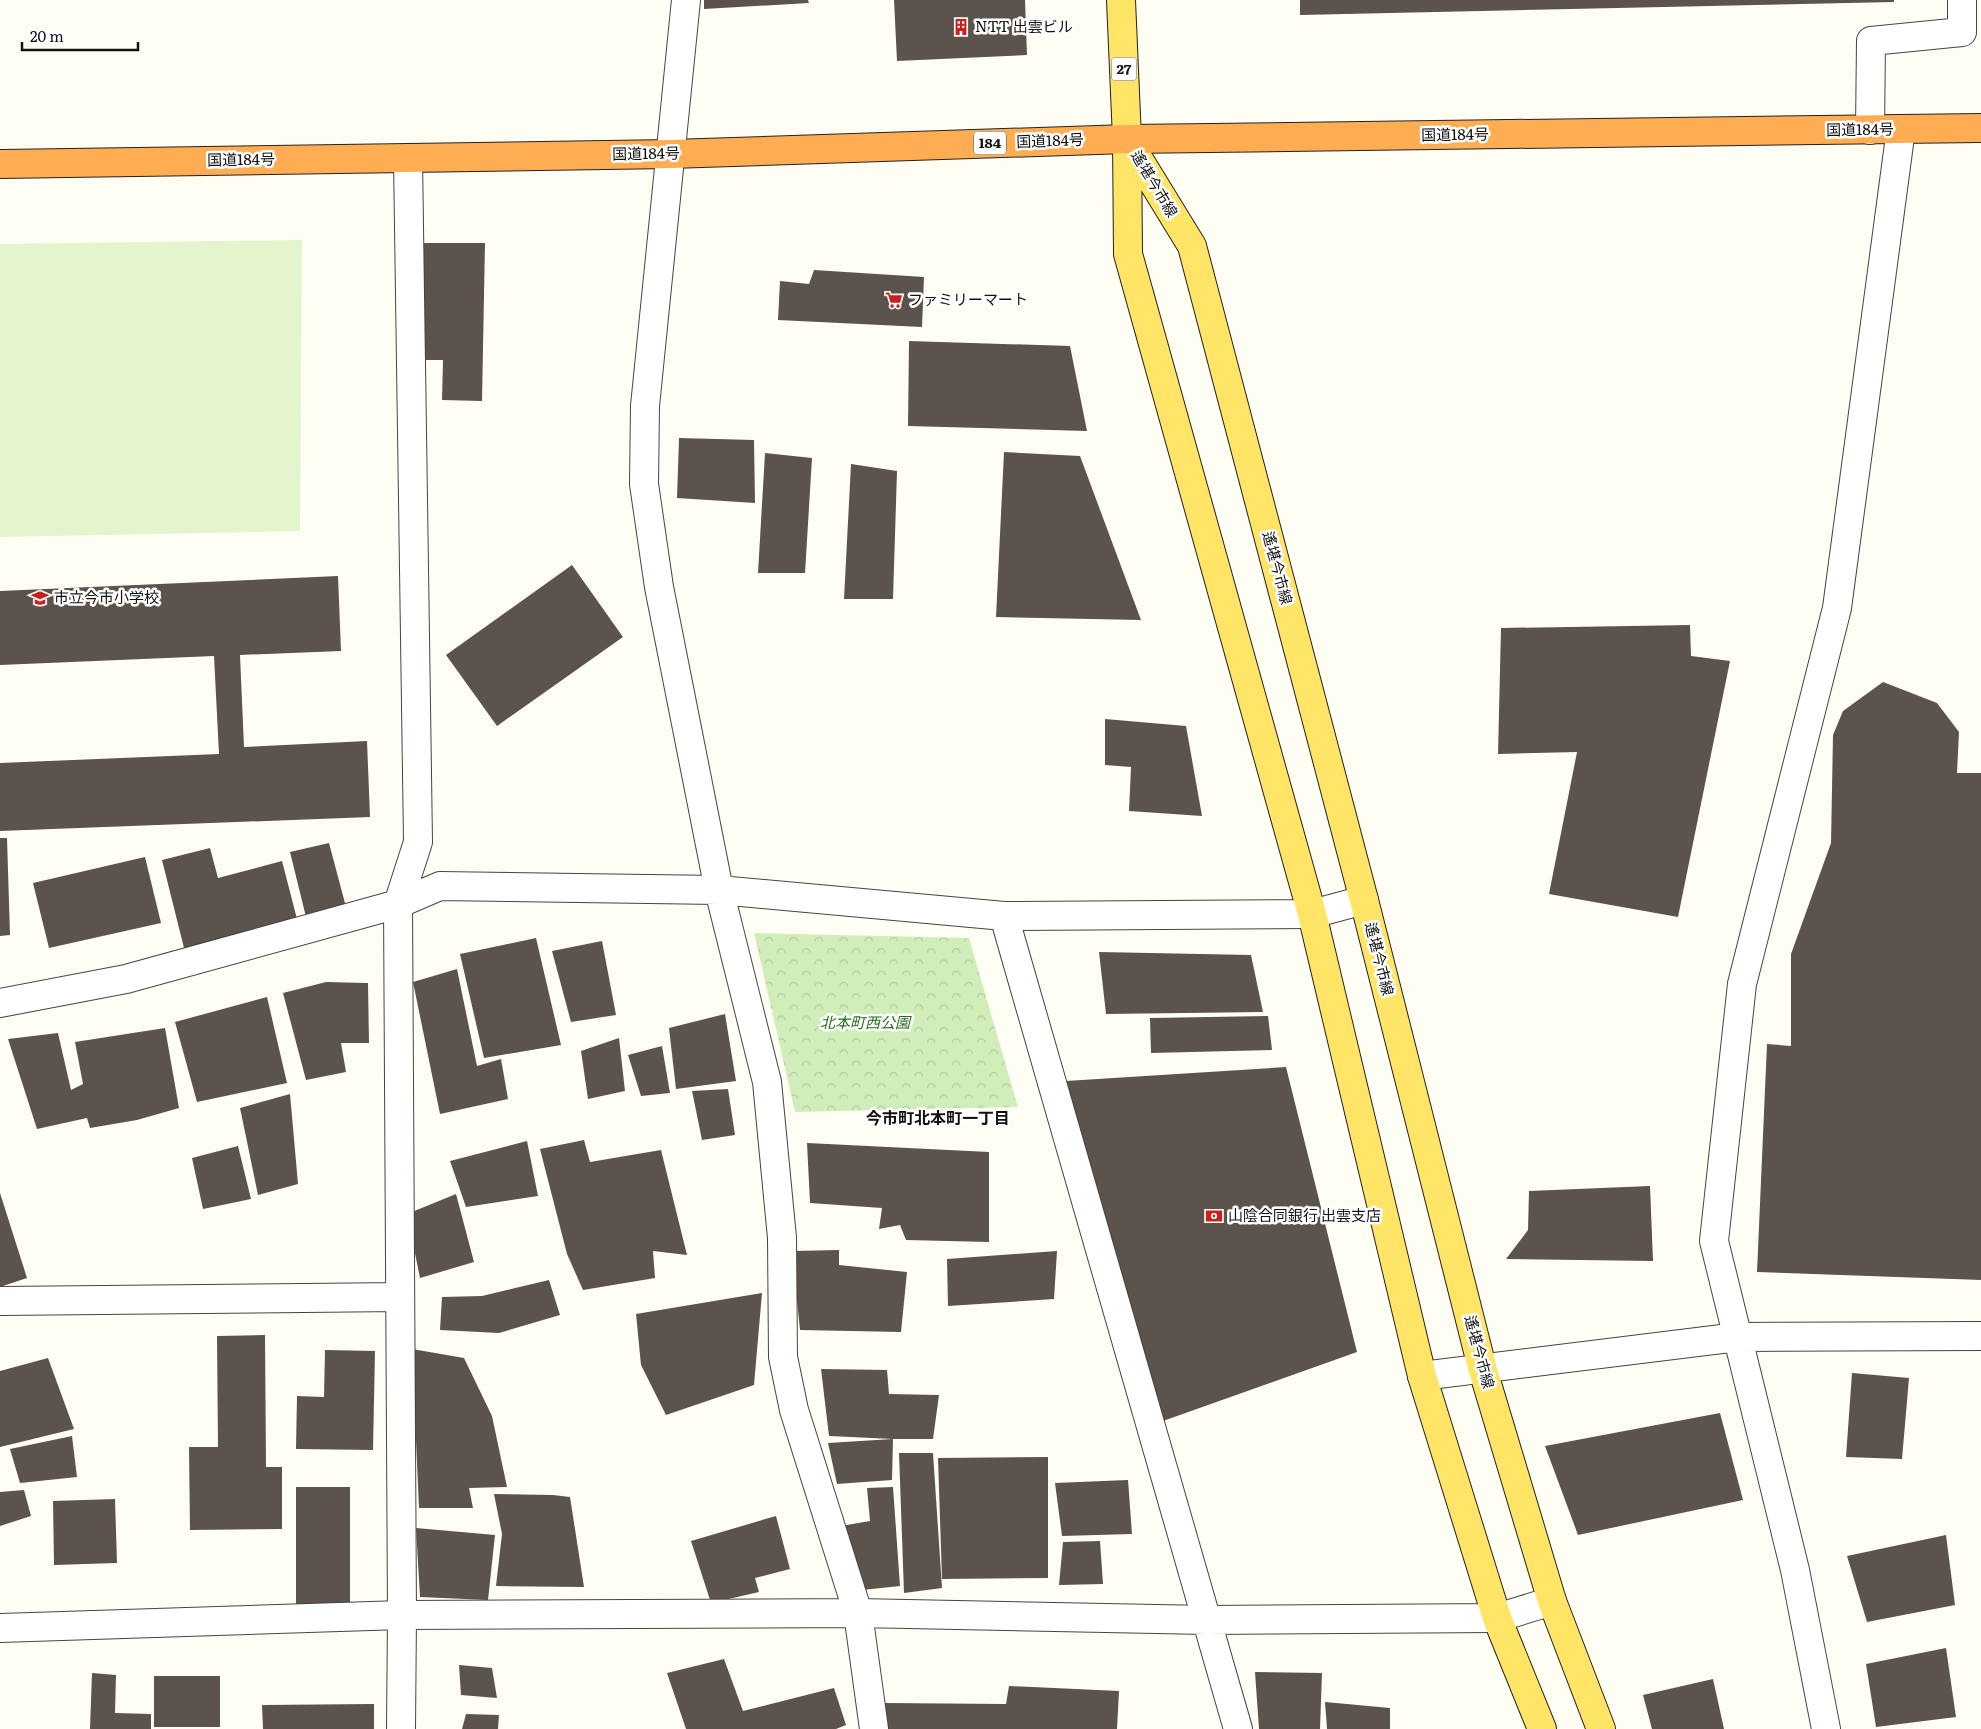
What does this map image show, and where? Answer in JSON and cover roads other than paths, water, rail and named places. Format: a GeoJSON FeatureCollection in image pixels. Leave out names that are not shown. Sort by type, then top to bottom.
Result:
{"type":"FeatureCollection","features":[{"type":"Feature","properties":{"kind":"highway","name":"国道184号"},"geometry":{"type":"LineString","coordinates":[[0,164],[672,154],[1127,139],[1981,128]]}},
{"type":"Feature","properties":{"kind":"main road","name":"27"},"geometry":{"type":"LineString","coordinates":[[1121,0],[1127,139]]}},
{"type":"Feature","properties":{"kind":"main road","name":"遙堪今市線"},"geometry":{"type":"LineString","coordinates":[[1127,139],[1192,246],[1364,900],[1482,1367],[1552,1601],[1601,1729]]}},
{"type":"Feature","properties":{"kind":"main road","name":"遙堪今市線"},"geometry":{"type":"LineString","coordinates":[[1127,139],[1128,254],[1312,914],[1422,1376],[1497,1618],[1542,1729]]}},
{"type":"Feature","properties":{"kind":"street"},"geometry":{"type":"LineString","coordinates":[[686,0],[672,154],[645,406],[644,484],[659,587],[719,890],[767,1082],[782,1238],[783,1357],[794,1410],[858,1613],[874,1729]]}},
{"type":"Feature","properties":{"kind":"street"},"geometry":{"type":"LineString","coordinates":[[1870,130],[1871,41],[1962,32],[1962,0]]}},
{"type":"Feature","properties":{"kind":"street"},"geometry":{"type":"LineString","coordinates":[[1826,1729],[1796,1570],[1714,1241],[1742,984],[1837,608],[1901,130]]}},
{"type":"Feature","properties":{"kind":"street"},"geometry":{"type":"LineString","coordinates":[[401,1729],[398,904],[418,842],[408,158]]}},
{"type":"Feature","properties":{"kind":"street"},"geometry":{"type":"LineString","coordinates":[[0,1002],[126,979],[398,904],[440,886],[719,890],[1004,916],[1312,914],[1364,900]]}},
{"type":"Feature","properties":{"kind":"street"},"geometry":{"type":"LineString","coordinates":[[1004,916],[1238,1729]]}},
{"type":"Feature","properties":{"kind":"street"},"geometry":{"type":"LineString","coordinates":[[0,1300],[400,1297]]}},
{"type":"Feature","properties":{"kind":"street"},"geometry":{"type":"LineString","coordinates":[[1422,1376],[1482,1367],[1738,1337],[1981,1336]]}},
{"type":"Feature","properties":{"kind":"street"},"geometry":{"type":"LineString","coordinates":[[0,1628],[402,1615],[858,1613],[1207,1620],[1497,1618],[1552,1601]]}},
{"type":"Feature","properties":{"kind":"place","name":"NTT 出雲ビル"},"geometry":{"type":"Point","coordinates":[961,27]}},
{"type":"Feature","properties":{"kind":"place","name":"ファミリーマート"},"geometry":{"type":"Point","coordinates":[894,300]}},
{"type":"Feature","properties":{"kind":"place","name":"市立今市小学校"},"geometry":{"type":"Point","coordinates":[40,598]}},
{"type":"Feature","properties":{"kind":"place","name":"山陰合同銀行 出雲支店"},"geometry":{"type":"Point","coordinates":[1214,1216]}},
{"type":"Feature","properties":{"kind":"district","name":"今市町北本町一丁目"},"geometry":{"type":"Point","coordinates":[938,1118]}},
{"type":"Feature","properties":{"kind":"park label","name":"北本町西公園"},"geometry":{"type":"Point","coordinates":[865,1023]}}]}
